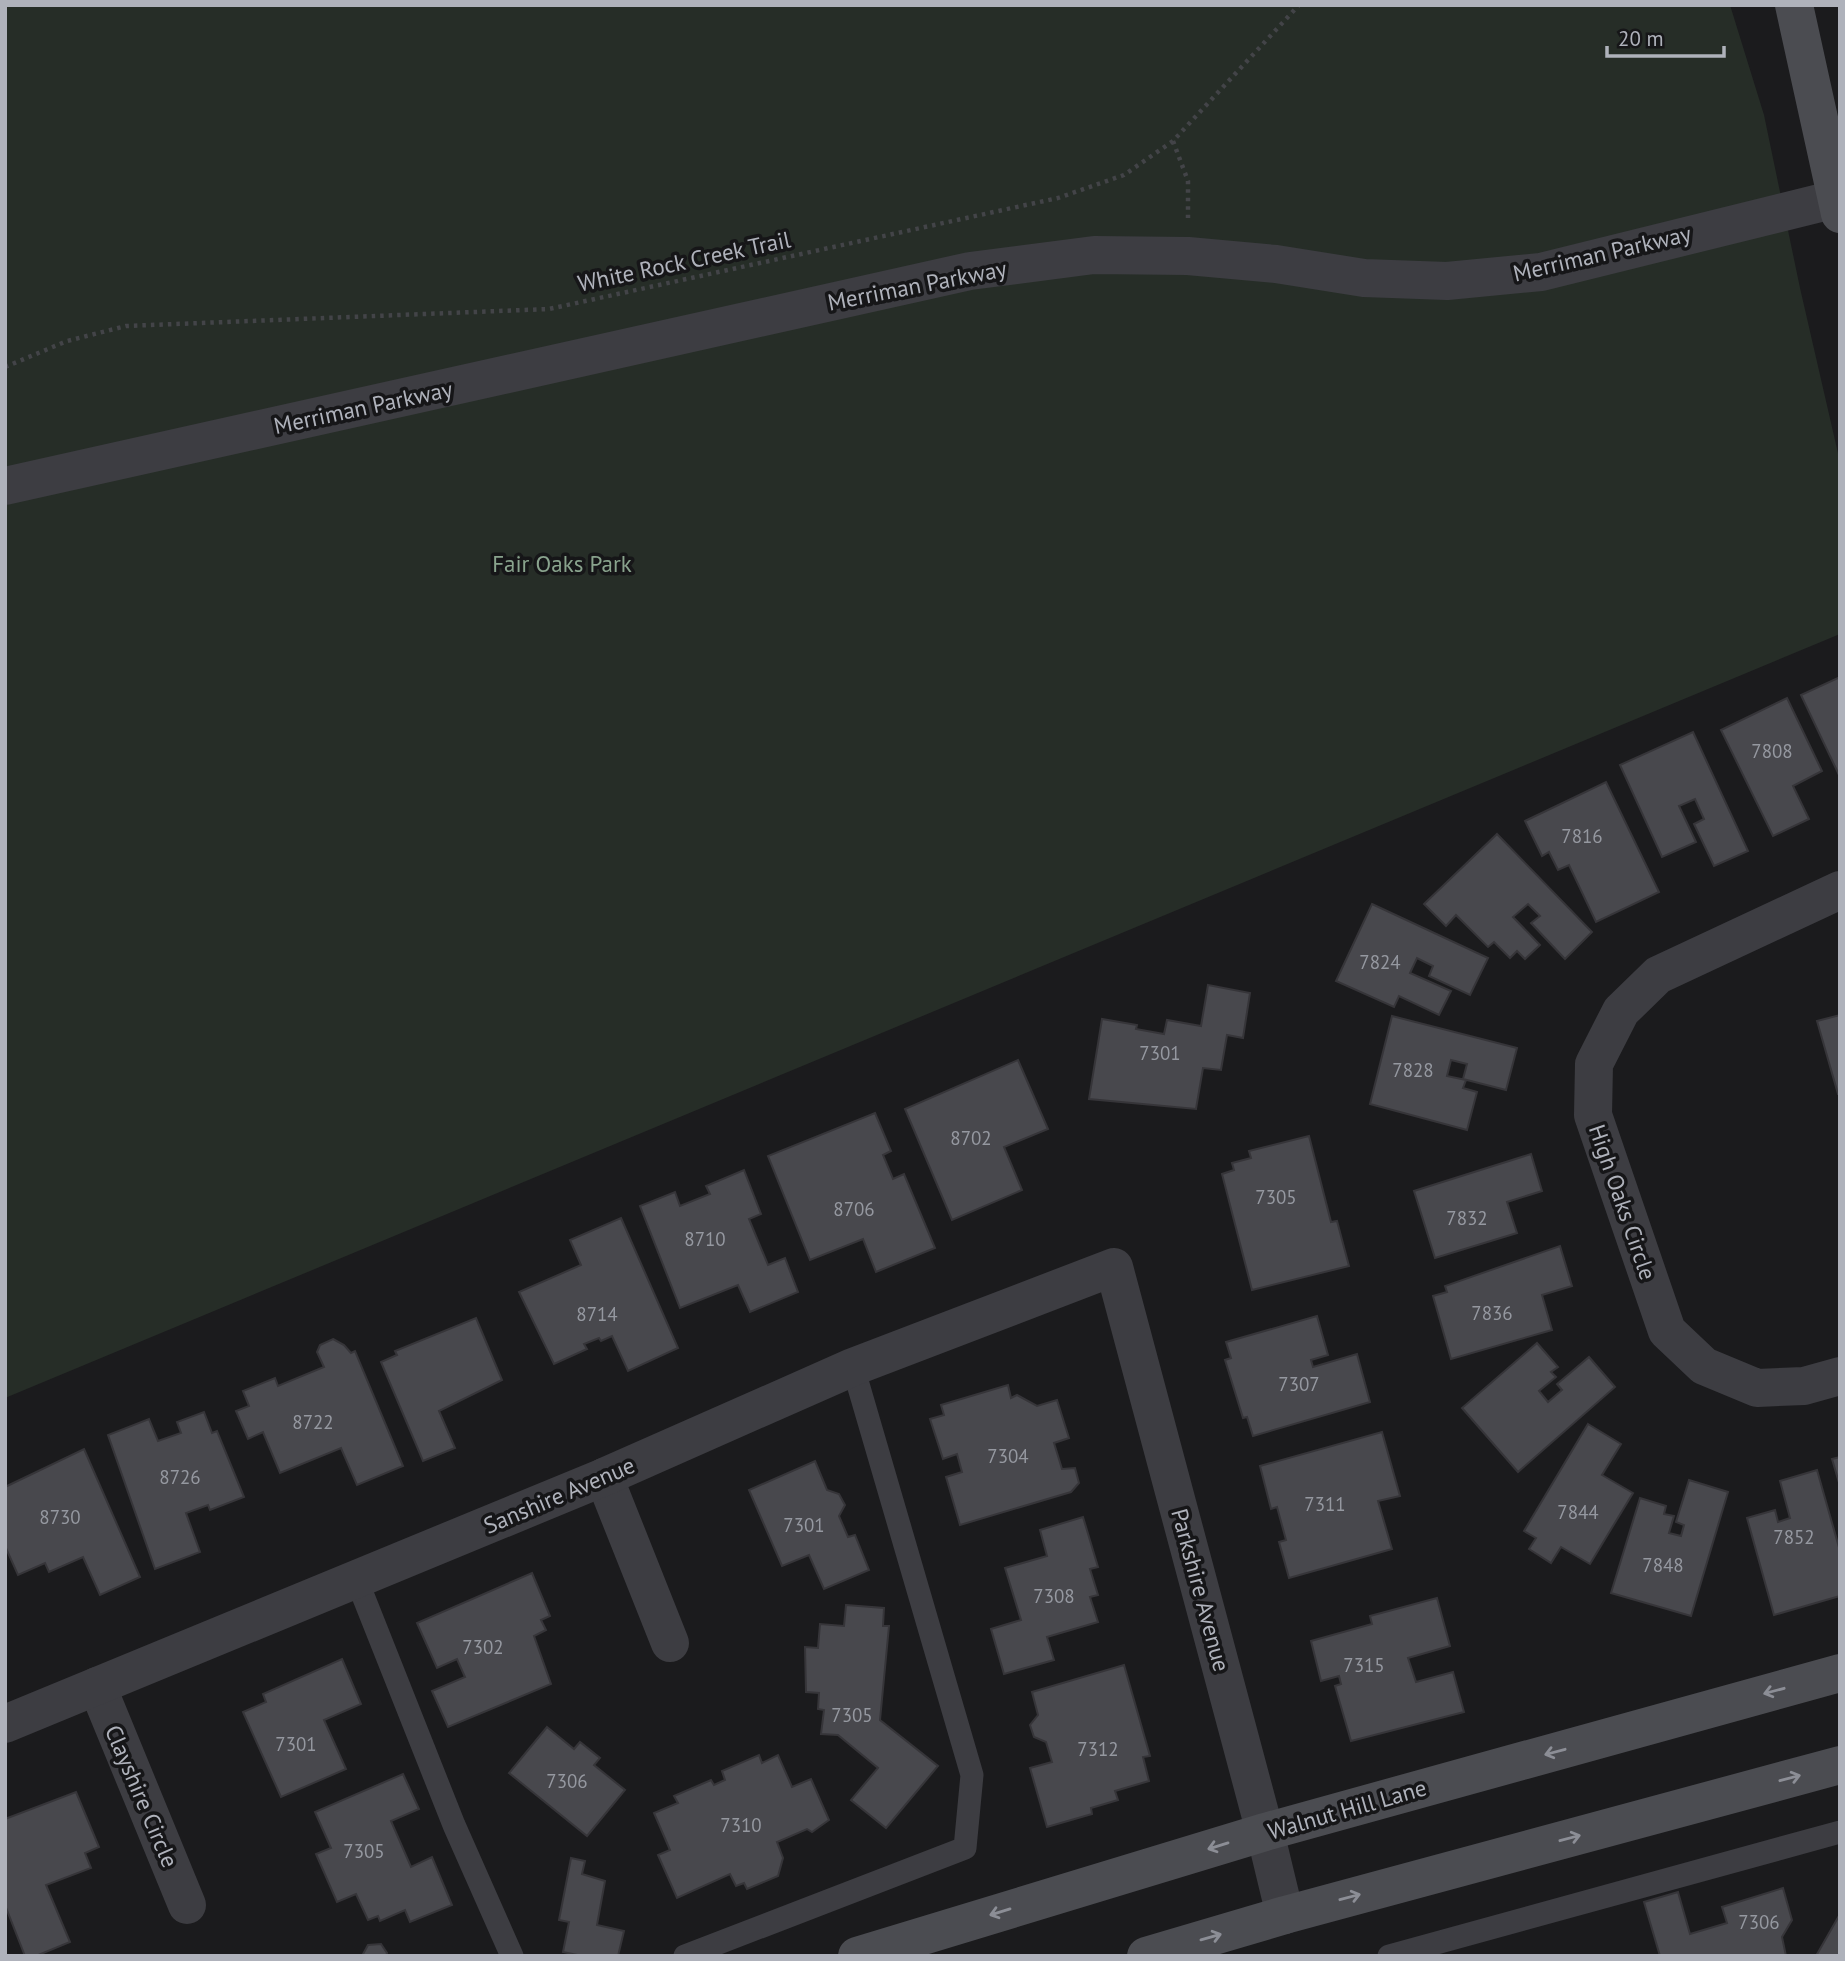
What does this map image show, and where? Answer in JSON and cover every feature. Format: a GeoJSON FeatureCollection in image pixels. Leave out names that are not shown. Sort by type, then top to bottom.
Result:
{"type":"FeatureCollection","features":[{"type":"Feature","properties":{"kind":"main road"},"geometry":{"type":"LineString","coordinates":[[1794,5],[1838,206]]}},
{"type":"Feature","properties":{"kind":"main road","name":"Walnut Hill Lane"},"geometry":{"type":"LineString","coordinates":[[857,1956],[1265,1832],[1840,1673]]}},
{"type":"Feature","properties":{"kind":"main road"},"geometry":{"type":"LineString","coordinates":[[1146,1956],[1284,1915],[1840,1765]]}},
{"type":"Feature","properties":{"kind":"street","name":"Merriman Parkway"},"geometry":{"type":"LineString","coordinates":[[5,486],[970,271],[1094,255],[1188,256],[1276,264],[1364,278],[1447,281],[1541,272],[1838,206]]}},
{"type":"Feature","properties":{"kind":"street","name":"High Oaks Circle"},"geometry":{"type":"LineString","coordinates":[[1840,890],[1658,975],[1621,1011],[1594,1064],[1592,1115],[1667,1331],[1704,1366],[1758,1388],[1804,1386],[1840,1376]]}},
{"type":"Feature","properties":{"kind":"street","name":"Sanshire Avenue"},"geometry":{"type":"LineString","coordinates":[[5,1724],[604,1477],[853,1367],[1114,1267]]}},
{"type":"Feature","properties":{"kind":"street","name":"Parkshire Avenue"},"geometry":{"type":"LineString","coordinates":[[1114,1267],[1265,1832],[1284,1915]]}},
{"type":"Feature","properties":{"kind":"street"},"geometry":{"type":"LineString","coordinates":[[604,1477],[670,1643]]}},
{"type":"Feature","properties":{"kind":"street","name":"Clayshire Circle"},"geometry":{"type":"LineString","coordinates":[[96,1686],[187,1905]]}},
{"type":"Feature","properties":{"kind":"lane"},"geometry":{"type":"LineString","coordinates":[[685,1956],[965,1848],[972,1776],[853,1367]]}},
{"type":"Feature","properties":{"kind":"lane"},"geometry":{"type":"LineString","coordinates":[[356,1578],[454,1825],[512,1956]]}},
{"type":"Feature","properties":{"kind":"lane"},"geometry":{"type":"LineString","coordinates":[[1389,1956],[1840,1832]]}},
{"type":"Feature","properties":{"kind":"path","name":"White Rock Creek Trail"},"geometry":{"type":"LineString","coordinates":[[5,367],[67,341],[126,326],[548,309],[1058,198],[1124,175],[1173,141],[1299,5]]}},
{"type":"Feature","properties":{"kind":"path"},"geometry":{"type":"LineString","coordinates":[[1173,141],[1188,181],[1188,256]]}},
{"type":"Feature","properties":{"kind":"green space","name":"Fair Oaks Park"},"geometry":{"type":"Polygon","coordinates":[[[5,5],[1730,5],[1764,115],[1840,462],[1840,634],[5,1398],[5,5]]]}},
{"type":"Feature","properties":{"kind":"building"},"geometry":{"type":"Polygon","coordinates":[[[1840,677],[1840,777],[1801,695],[1840,677]]]}},
{"type":"Feature","properties":{"kind":"building"},"geometry":{"type":"Polygon","coordinates":[[[1787,698],[1822,771],[1793,786],[1809,819],[1773,836],[1721,730],[1787,698]]]}},
{"type":"Feature","properties":{"kind":"building"},"geometry":{"type":"Polygon","coordinates":[[[1693,732],[1748,851],[1714,866],[1694,824],[1704,819],[1695,799],[1679,806],[1696,842],[1662,857],[1620,765],[1693,732]]]}},
{"type":"Feature","properties":{"kind":"building"},"geometry":{"type":"Polygon","coordinates":[[[1606,782],[1659,892],[1596,922],[1569,865],[1558,870],[1549,852],[1542,856],[1525,821],[1606,782]]]}},
{"type":"Feature","properties":{"kind":"building"},"geometry":{"type":"Polygon","coordinates":[[[1497,834],[1592,932],[1565,959],[1531,923],[1540,916],[1528,904],[1513,917],[1540,945],[1525,959],[1517,951],[1510,958],[1494,942],[1488,947],[1456,915],[1446,926],[1424,904],[1497,834]]]}},
{"type":"Feature","properties":{"kind":"building"},"geometry":{"type":"Polygon","coordinates":[[[1372,904],[1488,958],[1470,995],[1429,976],[1433,966],[1417,958],[1410,973],[1451,991],[1439,1015],[1399,996],[1394,1007],[1336,981],[1372,904]]]}},
{"type":"Feature","properties":{"kind":"building"},"geometry":{"type":"Polygon","coordinates":[[[1208,985],[1250,993],[1243,1038],[1227,1035],[1221,1070],[1203,1068],[1196,1109],[1089,1099],[1102,1019],[1137,1025],[1136,1029],[1164,1034],[1167,1020],[1201,1026],[1208,985]]]}},
{"type":"Feature","properties":{"kind":"building"},"geometry":{"type":"Polygon","coordinates":[[[1840,1015],[1840,1094],[1838,1094],[1817,1021],[1840,1015]]]}},
{"type":"Feature","properties":{"kind":"building"},"geometry":{"type":"Polygon","coordinates":[[[1392,1016],[1517,1048],[1506,1090],[1463,1079],[1467,1064],[1451,1060],[1447,1076],[1466,1080],[1463,1088],[1477,1092],[1467,1130],[1370,1104],[1392,1016]]]}},
{"type":"Feature","properties":{"kind":"building"},"geometry":{"type":"Polygon","coordinates":[[[1018,1060],[1048,1129],[1004,1147],[1022,1190],[952,1220],[905,1109],[1018,1060]]]}},
{"type":"Feature","properties":{"kind":"building"},"geometry":{"type":"Polygon","coordinates":[[[875,1113],[891,1151],[883,1155],[893,1179],[904,1174],[935,1248],[876,1272],[863,1239],[810,1260],[768,1156],[875,1113]]]}},
{"type":"Feature","properties":{"kind":"building"},"geometry":{"type":"Polygon","coordinates":[[[1309,1136],[1331,1222],[1337,1221],[1349,1266],[1252,1290],[1222,1174],[1234,1170],[1232,1163],[1251,1158],[1249,1151],[1309,1136]]]}},
{"type":"Feature","properties":{"kind":"building"},"geometry":{"type":"Polygon","coordinates":[[[1531,1154],[1542,1191],[1507,1202],[1517,1233],[1435,1258],[1414,1191],[1531,1154]]]}},
{"type":"Feature","properties":{"kind":"building"},"geometry":{"type":"Polygon","coordinates":[[[744,1170],[761,1214],[749,1219],[768,1265],[785,1258],[798,1292],[750,1312],[738,1285],[680,1308],[640,1206],[675,1192],[680,1206],[710,1194],[706,1186],[744,1170]]]}},
{"type":"Feature","properties":{"kind":"building"},"geometry":{"type":"Polygon","coordinates":[[[621,1218],[678,1348],[628,1371],[612,1336],[584,1344],[587,1349],[554,1364],[519,1292],[581,1265],[570,1240],[621,1218]]]}},
{"type":"Feature","properties":{"kind":"building"},"geometry":{"type":"Polygon","coordinates":[[[1560,1246],[1572,1286],[1542,1295],[1552,1330],[1451,1359],[1433,1296],[1447,1292],[1445,1286],[1560,1246]]]}},
{"type":"Feature","properties":{"kind":"building"},"geometry":{"type":"Polygon","coordinates":[[[1317,1316],[1328,1355],[1311,1360],[1313,1367],[1357,1354],[1370,1402],[1253,1436],[1247,1417],[1243,1418],[1225,1360],[1231,1358],[1226,1342],[1317,1316]]]}},
{"type":"Feature","properties":{"kind":"building"},"geometry":{"type":"Polygon","coordinates":[[[476,1318],[502,1380],[439,1411],[455,1448],[423,1461],[381,1362],[397,1355],[395,1351],[476,1318]]]}},
{"type":"Feature","properties":{"kind":"building"},"geometry":{"type":"Polygon","coordinates":[[[333,1339],[351,1353],[355,1351],[403,1466],[357,1485],[341,1448],[280,1473],[263,1432],[248,1439],[236,1411],[249,1406],[243,1391],[275,1378],[278,1386],[324,1367],[317,1352],[320,1345],[333,1339]]]}},
{"type":"Feature","properties":{"kind":"building"},"geometry":{"type":"Polygon","coordinates":[[[1537,1343],[1558,1367],[1551,1372],[1556,1377],[1539,1391],[1548,1402],[1562,1390],[1557,1384],[1589,1357],[1615,1387],[1518,1472],[1462,1408],[1537,1343]]]}},
{"type":"Feature","properties":{"kind":"building"},"geometry":{"type":"Polygon","coordinates":[[[1008,1385],[1011,1398],[1017,1395],[1037,1406],[1057,1400],[1069,1438],[1054,1443],[1062,1469],[1075,1468],[1079,1483],[1071,1492],[960,1525],[946,1477],[962,1472],[957,1454],[943,1459],[930,1419],[944,1415],[941,1405],[1008,1385]]]}},
{"type":"Feature","properties":{"kind":"building"},"geometry":{"type":"Polygon","coordinates":[[[204,1412],[212,1433],[217,1431],[244,1497],[210,1510],[208,1505],[186,1513],[200,1552],[155,1569],[108,1435],[149,1419],[158,1441],[181,1433],[177,1422],[204,1412]]]}},
{"type":"Feature","properties":{"kind":"building"},"geometry":{"type":"Polygon","coordinates":[[[1588,1424],[1621,1444],[1602,1475],[1633,1493],[1590,1564],[1561,1547],[1551,1563],[1529,1549],[1536,1538],[1524,1531],[1588,1424]]]}},
{"type":"Feature","properties":{"kind":"building"},"geometry":{"type":"Polygon","coordinates":[[[1382,1432],[1400,1496],[1378,1501],[1392,1549],[1289,1578],[1279,1542],[1286,1540],[1277,1507],[1271,1509],[1260,1466],[1382,1432]]]}},
{"type":"Feature","properties":{"kind":"building"},"geometry":{"type":"Polygon","coordinates":[[[84,1449],[140,1577],[100,1595],[83,1557],[49,1572],[45,1563],[18,1575],[5,1546],[5,1487],[84,1449]]]}},
{"type":"Feature","properties":{"kind":"building"},"geometry":{"type":"Polygon","coordinates":[[[1840,1457],[1840,1486],[1832,1459],[1840,1457]]]}},
{"type":"Feature","properties":{"kind":"building"},"geometry":{"type":"Polygon","coordinates":[[[815,1461],[827,1490],[839,1494],[845,1505],[839,1516],[848,1537],[855,1535],[869,1570],[824,1589],[809,1555],[782,1566],[749,1490],[815,1461]]]}},
{"type":"Feature","properties":{"kind":"building"},"geometry":{"type":"Polygon","coordinates":[[[1817,1470],[1840,1551],[1840,1596],[1774,1615],[1747,1518],[1775,1510],[1778,1522],[1790,1518],[1780,1481],[1817,1470]]]}},
{"type":"Feature","properties":{"kind":"building"},"geometry":{"type":"Polygon","coordinates":[[[1689,1480],[1728,1492],[1691,1616],[1611,1593],[1640,1498],[1666,1506],[1664,1514],[1674,1516],[1669,1533],[1681,1536],[1684,1525],[1676,1522],[1689,1480]]]}},
{"type":"Feature","properties":{"kind":"building"},"geometry":{"type":"Polygon","coordinates":[[[1083,1517],[1098,1567],[1090,1569],[1098,1595],[1090,1597],[1098,1622],[1047,1637],[1054,1660],[1004,1674],[991,1629],[1021,1620],[1005,1568],[1047,1556],[1040,1530],[1083,1517]]]}},
{"type":"Feature","properties":{"kind":"building"},"geometry":{"type":"Polygon","coordinates":[[[532,1573],[550,1616],[541,1620],[546,1630],[534,1636],[551,1684],[448,1727],[432,1691],[465,1677],[457,1659],[437,1668],[417,1623],[532,1573]]]}},
{"type":"Feature","properties":{"kind":"building"},"geometry":{"type":"Polygon","coordinates":[[[1437,1598],[1450,1646],[1408,1658],[1416,1682],[1453,1672],[1464,1712],[1351,1741],[1335,1686],[1341,1684],[1339,1676],[1321,1681],[1311,1641],[1372,1624],[1370,1616],[1437,1598]]]}},
{"type":"Feature","properties":{"kind":"building"},"geometry":{"type":"Polygon","coordinates":[[[846,1605],[884,1608],[883,1626],[889,1626],[880,1720],[938,1766],[886,1828],[851,1800],[878,1768],[838,1735],[821,1734],[824,1710],[818,1709],[819,1693],[806,1692],[805,1647],[818,1648],[820,1624],[844,1626],[846,1605]]]}},
{"type":"Feature","properties":{"kind":"building"},"geometry":{"type":"Polygon","coordinates":[[[342,1659],[361,1704],[324,1720],[346,1769],[281,1797],[243,1712],[266,1702],[263,1694],[342,1659]]]}},
{"type":"Feature","properties":{"kind":"building"},"geometry":{"type":"Polygon","coordinates":[[[1124,1665],[1150,1756],[1143,1757],[1149,1781],[1115,1791],[1118,1800],[1091,1808],[1092,1814],[1047,1827],[1030,1768],[1052,1762],[1046,1742],[1034,1737],[1030,1725],[1038,1715],[1032,1692],[1124,1665]]]}},
{"type":"Feature","properties":{"kind":"building"},"geometry":{"type":"Polygon","coordinates":[[[547,1727],[574,1749],[580,1742],[600,1758],[594,1765],[625,1790],[587,1836],[509,1773],[547,1727]]]}},
{"type":"Feature","properties":{"kind":"building"},"geometry":{"type":"Polygon","coordinates":[[[759,1755],[762,1763],[778,1755],[792,1787],[811,1779],[829,1820],[812,1832],[807,1829],[777,1842],[783,1858],[778,1876],[747,1889],[744,1883],[736,1886],[730,1874],[677,1898],[658,1855],[670,1850],[654,1813],[678,1803],[674,1796],[711,1780],[714,1785],[725,1780],[722,1771],[759,1755]]]}},
{"type":"Feature","properties":{"kind":"building"},"geometry":{"type":"Polygon","coordinates":[[[403,1774],[419,1809],[391,1821],[411,1867],[432,1857],[452,1905],[410,1922],[405,1910],[380,1921],[378,1916],[368,1920],[356,1894],[337,1902],[316,1854],[331,1848],[315,1812],[403,1774]]]}},
{"type":"Feature","properties":{"kind":"building"},"geometry":{"type":"Polygon","coordinates":[[[76,1792],[99,1847],[85,1853],[91,1868],[46,1885],[70,1942],[36,1956],[25,1956],[5,1905],[5,1819],[76,1792]]]}},
{"type":"Feature","properties":{"kind":"building"},"geometry":{"type":"Polygon","coordinates":[[[571,1858],[585,1861],[582,1874],[605,1881],[597,1925],[624,1931],[618,1956],[582,1956],[563,1952],[569,1922],[559,1920],[571,1858]]]}},
{"type":"Feature","properties":{"kind":"building"},"geometry":{"type":"Polygon","coordinates":[[[1783,1888],[1792,1920],[1782,1937],[1786,1956],[1660,1956],[1644,1902],[1678,1892],[1690,1934],[1727,1923],[1722,1907],[1783,1888]]]}},
{"type":"Feature","properties":{"kind":"building"},"geometry":{"type":"Polygon","coordinates":[[[1840,1914],[1840,1956],[1816,1956],[1840,1914]]]}},
{"type":"Feature","properties":{"kind":"building"},"geometry":{"type":"Polygon","coordinates":[[[381,1944],[386,1956],[362,1956],[368,1945],[381,1944]]]}}]}
